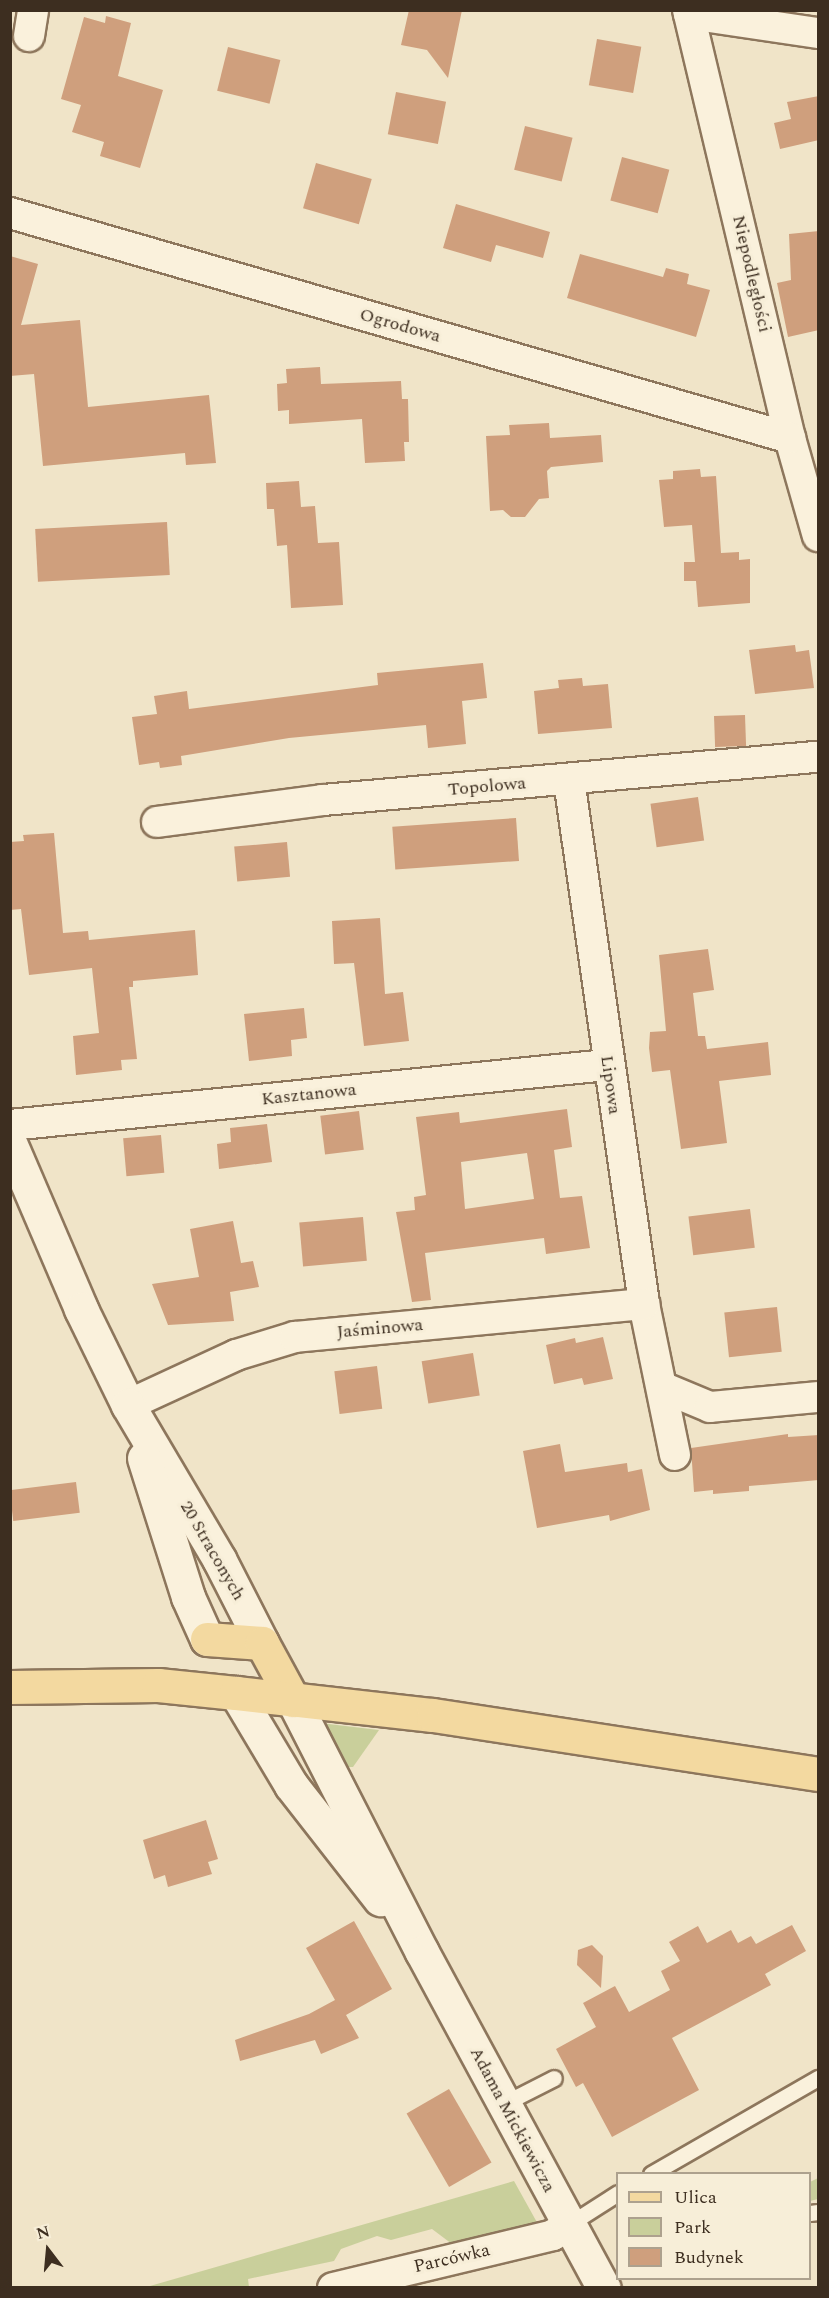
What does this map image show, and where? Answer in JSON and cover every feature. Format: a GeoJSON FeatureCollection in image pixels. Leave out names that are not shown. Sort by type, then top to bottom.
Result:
{"type":"FeatureCollection","features":[{"type":"Feature","properties":{"kind":"main road"},"geometry":{"type":"LineString","coordinates":[[207,1639],[262,1643]]}},
{"type":"Feature","properties":{"kind":"main road","name":"20 Straconych"},"geometry":{"type":"LineString","coordinates":[[207,1639],[236,1693]]}},
{"type":"Feature","properties":{"kind":"main road","name":"20 Straconych"},"geometry":{"type":"LineString","coordinates":[[262,1643],[293,1700]]}},
{"type":"Feature","properties":{"kind":"main road"},"geometry":{"type":"LineString","coordinates":[[10,1687],[158,1685],[236,1693],[433,1715],[819,1774]]}},
{"type":"Feature","properties":{"kind":"street"},"geometry":{"type":"LineString","coordinates":[[689,12],[819,33]]}},
{"type":"Feature","properties":{"kind":"street","name":"Niepodległości"},"geometry":{"type":"LineString","coordinates":[[689,12],[790,438],[819,536]]}},
{"type":"Feature","properties":{"kind":"street","name":"Ogrodowa"},"geometry":{"type":"LineString","coordinates":[[10,213],[790,438]]}},
{"type":"Feature","properties":{"kind":"street","name":"Topolowa"},"geometry":{"type":"LineString","coordinates":[[157,822],[323,800],[819,757]]}},
{"type":"Feature","properties":{"kind":"street","name":"Lipowa"},"geometry":{"type":"LineString","coordinates":[[569,780],[607,1065],[644,1304],[675,1455]]}},
{"type":"Feature","properties":{"kind":"street","name":"Kasztanowa"},"geometry":{"type":"LineString","coordinates":[[10,1125],[607,1065]]}},
{"type":"Feature","properties":{"kind":"street","name":"20 Straconych"},"geometry":{"type":"LineString","coordinates":[[10,1143],[81,1309],[128,1405],[219,1559],[262,1643]]}},
{"type":"Feature","properties":{"kind":"street","name":"Jaśminowa"},"geometry":{"type":"LineString","coordinates":[[128,1405],[236,1355],[295,1337],[644,1304]]}},
{"type":"Feature","properties":{"kind":"street"},"geometry":{"type":"LineString","coordinates":[[662,1388],[710,1407],[819,1397]]}},
{"type":"Feature","properties":{"kind":"street","name":"20 Straconych"},"geometry":{"type":"LineString","coordinates":[[128,1405],[174,1555],[207,1639]]}},
{"type":"Feature","properties":{"kind":"street","name":"Adama Mickiewicza"},"geometry":{"type":"LineString","coordinates":[[236,1693],[291,1785],[422,1952]]}},
{"type":"Feature","properties":{"kind":"street","name":"Adama Mickiewicza"},"geometry":{"type":"LineString","coordinates":[[293,1700],[422,1952],[567,2224],[604,2288]]}},
{"type":"Feature","properties":{"kind":"street","name":"Parcówka"},"geometry":{"type":"LineString","coordinates":[[333,2288],[553,2235],[567,2224]]}},
{"type":"Feature","properties":{"kind":"lane"},"geometry":{"type":"LineString","coordinates":[[503,2104],[554,2078]]}},
{"type":"Feature","properties":{"kind":"lane"},"geometry":{"type":"LineString","coordinates":[[654,2172],[819,2078]]}},
{"type":"Feature","properties":{"kind":"lane"},"geometry":{"type":"LineString","coordinates":[[567,2224],[616,2194]]}},
{"type":"Feature","properties":{"kind":"green space"},"geometry":{"type":"Polygon","coordinates":[[[320,1723],[379,1730],[353,1767],[344,1767],[320,1723]]]}},
{"type":"Feature","properties":{"kind":"green space"},"geometry":{"type":"Polygon","coordinates":[[[818,2178],[818,2199],[811,2201],[811,2182],[818,2178]]]}},
{"type":"Feature","properties":{"kind":"green space"},"geometry":{"type":"Polygon","coordinates":[[[514,2181],[539,2226],[452,2244],[432,2229],[391,2240],[377,2236],[341,2249],[334,2261],[248,2279],[249,2287],[143,2288],[514,2181]]]}},
{"type":"Feature","properties":{"kind":"building"},"geometry":{"type":"Polygon","coordinates":[[[409,10],[462,10],[448,78],[427,50],[401,45],[409,10]]]}},
{"type":"Feature","properties":{"kind":"building"},"geometry":{"type":"Polygon","coordinates":[[[106,16],[131,23],[118,76],[163,90],[140,168],[100,156],[104,142],[72,132],[81,105],[61,99],[84,17],[105,23],[106,16]]]}},
{"type":"Feature","properties":{"kind":"building"},"geometry":{"type":"Polygon","coordinates":[[[597,39],[641,47],[633,93],[589,85],[597,39]]]}},
{"type":"Feature","properties":{"kind":"building"},"geometry":{"type":"Polygon","coordinates":[[[228,47],[280,60],[270,104],[217,91],[228,47]]]}},
{"type":"Feature","properties":{"kind":"building"},"geometry":{"type":"Polygon","coordinates":[[[396,92],[446,102],[438,144],[388,134],[396,92]]]}},
{"type":"Feature","properties":{"kind":"building"},"geometry":{"type":"Polygon","coordinates":[[[819,96],[819,140],[780,149],[774,123],[791,119],[787,102],[819,96]]]}},
{"type":"Feature","properties":{"kind":"building"},"geometry":{"type":"Polygon","coordinates":[[[525,126],[573,138],[562,182],[514,170],[525,126]]]}},
{"type":"Feature","properties":{"kind":"building"},"geometry":{"type":"Polygon","coordinates":[[[622,157],[669,170],[658,213],[610,200],[622,157]]]}},
{"type":"Feature","properties":{"kind":"building"},"geometry":{"type":"Polygon","coordinates":[[[316,163],[372,179],[359,224],[303,208],[316,163]]]}},
{"type":"Feature","properties":{"kind":"building"},"geometry":{"type":"Polygon","coordinates":[[[456,204],[550,232],[543,258],[496,245],[491,262],[443,248],[456,204]]]}},
{"type":"Feature","properties":{"kind":"building"},"geometry":{"type":"Polygon","coordinates":[[[819,231],[819,330],[788,337],[777,283],[791,280],[789,234],[819,231]]]}},
{"type":"Feature","properties":{"kind":"building"},"geometry":{"type":"Polygon","coordinates":[[[580,254],[663,277],[666,268],[689,274],[687,284],[710,290],[696,337],[567,298],[580,254]]]}},
{"type":"Feature","properties":{"kind":"building"},"geometry":{"type":"Polygon","coordinates":[[[10,256],[38,264],[21,325],[80,320],[88,407],[209,395],[216,463],[186,465],[185,453],[43,466],[34,374],[10,376],[10,256]]]}},
{"type":"Feature","properties":{"kind":"building"},"geometry":{"type":"Polygon","coordinates":[[[320,367],[321,384],[401,381],[402,399],[408,399],[409,442],[404,442],[405,461],[365,463],[362,419],[289,424],[289,410],[278,411],[277,384],[287,383],[286,369],[320,367]]]}},
{"type":"Feature","properties":{"kind":"building"},"geometry":{"type":"Polygon","coordinates":[[[549,423],[550,438],[601,435],[603,462],[551,467],[547,471],[549,498],[539,499],[525,517],[511,517],[503,510],[490,511],[486,436],[510,435],[509,425],[549,423]]]}},
{"type":"Feature","properties":{"kind":"building"},"geometry":{"type":"Polygon","coordinates":[[[700,469],[701,477],[716,476],[721,553],[739,552],[739,560],[750,559],[750,603],[698,607],[696,581],[684,581],[684,562],[695,562],[692,525],[664,527],[659,480],[673,479],[673,471],[700,469]]]}},
{"type":"Feature","properties":{"kind":"building"},"geometry":{"type":"Polygon","coordinates":[[[299,481],[301,507],[315,506],[318,543],[339,542],[343,605],[291,608],[287,545],[277,546],[274,509],[267,509],[266,483],[299,481]]]}},
{"type":"Feature","properties":{"kind":"building"},"geometry":{"type":"Polygon","coordinates":[[[167,522],[170,575],[38,582],[35,529],[167,522]]]}},
{"type":"Feature","properties":{"kind":"building"},"geometry":{"type":"Polygon","coordinates":[[[795,645],[796,652],[809,650],[814,688],[755,694],[749,650],[795,645]]]}},
{"type":"Feature","properties":{"kind":"building"},"geometry":{"type":"Polygon","coordinates":[[[483,663],[487,698],[462,701],[466,744],[428,748],[426,725],[289,738],[181,756],[182,765],[160,768],[159,762],[139,765],[132,717],[157,714],[154,696],[187,691],[189,709],[378,685],[377,673],[483,663]]]}},
{"type":"Feature","properties":{"kind":"building"},"geometry":{"type":"Polygon","coordinates":[[[582,678],[583,686],[608,684],[612,728],[538,734],[534,691],[559,688],[558,680],[582,678]]]}},
{"type":"Feature","properties":{"kind":"building"},"geometry":{"type":"Polygon","coordinates":[[[745,715],[746,746],[715,747],[714,716],[745,715]]]}},
{"type":"Feature","properties":{"kind":"building"},"geometry":{"type":"Polygon","coordinates":[[[698,797],[704,841],[657,847],[650,804],[698,797]]]}},
{"type":"Feature","properties":{"kind":"building"},"geometry":{"type":"Polygon","coordinates":[[[516,818],[519,861],[395,870],[392,827],[516,818]]]}},
{"type":"Feature","properties":{"kind":"building"},"geometry":{"type":"Polygon","coordinates":[[[54,833],[63,933],[88,931],[89,940],[195,930],[198,975],[133,981],[133,987],[129,987],[137,1059],[121,1060],[122,1070],[76,1075],[73,1036],[99,1033],[92,968],[29,975],[21,909],[10,910],[10,842],[24,841],[23,835],[54,833]]]}},
{"type":"Feature","properties":{"kind":"building"},"geometry":{"type":"Polygon","coordinates":[[[287,842],[290,877],[237,881],[234,847],[287,842]]]}},
{"type":"Feature","properties":{"kind":"building"},"geometry":{"type":"Polygon","coordinates":[[[380,918],[385,994],[403,992],[409,1041],[364,1046],[354,963],[334,964],[332,921],[380,918]]]}},
{"type":"Feature","properties":{"kind":"building"},"geometry":{"type":"Polygon","coordinates":[[[708,949],[714,990],[693,993],[698,1036],[705,1036],[707,1049],[768,1042],[771,1075],[719,1081],[727,1143],[681,1149],[670,1070],[652,1072],[649,1048],[650,1032],[666,1031],[659,955],[708,949]]]}},
{"type":"Feature","properties":{"kind":"building"},"geometry":{"type":"Polygon","coordinates":[[[304,1008],[307,1038],[291,1040],[292,1056],[249,1061],[244,1014],[304,1008]]]}},
{"type":"Feature","properties":{"kind":"building"},"geometry":{"type":"Polygon","coordinates":[[[567,1109],[572,1147],[554,1150],[560,1198],[582,1196],[590,1248],[546,1254],[544,1238],[425,1253],[431,1300],[412,1302],[396,1212],[415,1210],[414,1197],[426,1195],[416,1117],[459,1112],[460,1123],[567,1109]],[[527,1153],[461,1162],[465,1209],[534,1199],[527,1153]]]}},
{"type":"Feature","properties":{"kind":"building"},"geometry":{"type":"Polygon","coordinates":[[[359,1111],[364,1150],[325,1154],[320,1116],[359,1111]]]}},
{"type":"Feature","properties":{"kind":"building"},"geometry":{"type":"Polygon","coordinates":[[[267,1124],[272,1162],[219,1169],[217,1144],[231,1142],[230,1128],[267,1124]]]}},
{"type":"Feature","properties":{"kind":"building"},"geometry":{"type":"Polygon","coordinates":[[[161,1135],[164,1173],[126,1176],[123,1138],[161,1135]]]}},
{"type":"Feature","properties":{"kind":"building"},"geometry":{"type":"Polygon","coordinates":[[[750,1209],[755,1248],[693,1255],[688,1217],[750,1209]]]}},
{"type":"Feature","properties":{"kind":"building"},"geometry":{"type":"Polygon","coordinates":[[[363,1217],[367,1261],[303,1266],[299,1223],[363,1217]]]}},
{"type":"Feature","properties":{"kind":"building"},"geometry":{"type":"Polygon","coordinates":[[[233,1221],[241,1263],[253,1261],[259,1287],[230,1292],[234,1321],[168,1325],[152,1284],[199,1277],[190,1229],[233,1221]]]}},
{"type":"Feature","properties":{"kind":"building"},"geometry":{"type":"Polygon","coordinates":[[[777,1307],[782,1352],[729,1357],[724,1313],[777,1307]]]}},
{"type":"Feature","properties":{"kind":"building"},"geometry":{"type":"Polygon","coordinates":[[[603,1337],[613,1379],[584,1385],[582,1378],[554,1384],[546,1345],[575,1338],[576,1343],[603,1337]]]}},
{"type":"Feature","properties":{"kind":"building"},"geometry":{"type":"Polygon","coordinates":[[[473,1353],[480,1395],[428,1404],[422,1361],[473,1353]]]}},
{"type":"Feature","properties":{"kind":"building"},"geometry":{"type":"Polygon","coordinates":[[[377,1366],[382,1409],[340,1414],[334,1371],[377,1366]]]}},
{"type":"Feature","properties":{"kind":"building"},"geometry":{"type":"Polygon","coordinates":[[[788,1434],[788,1437],[819,1435],[819,1480],[749,1486],[749,1491],[713,1494],[713,1490],[694,1492],[691,1448],[788,1434]]]}},
{"type":"Feature","properties":{"kind":"building"},"geometry":{"type":"Polygon","coordinates":[[[560,1444],[565,1472],[627,1463],[628,1472],[642,1469],[650,1510],[610,1521],[609,1515],[537,1528],[523,1451],[560,1444]]]}},
{"type":"Feature","properties":{"kind":"building"},"geometry":{"type":"Polygon","coordinates":[[[76,1482],[80,1513],[13,1521],[10,1490],[76,1482]]]}},
{"type":"Feature","properties":{"kind":"building"},"geometry":{"type":"Polygon","coordinates":[[[206,1820],[218,1859],[208,1862],[212,1874],[168,1887],[165,1875],[154,1879],[143,1840],[206,1820]]]}},
{"type":"Feature","properties":{"kind":"building"},"geometry":{"type":"Polygon","coordinates":[[[354,1921],[392,1989],[346,2015],[359,2038],[321,2054],[315,2040],[240,2061],[235,2040],[309,2014],[335,2000],[306,1948],[354,1921]]]}},
{"type":"Feature","properties":{"kind":"building"},"geometry":{"type":"Polygon","coordinates":[[[792,1925],[806,1951],[765,1974],[771,1985],[672,2038],[699,2090],[612,2137],[583,2083],[576,2087],[556,2049],[596,2027],[583,2003],[615,1986],[629,2012],[670,1990],[661,1971],[680,1961],[669,1942],[698,1926],[707,1943],[731,1930],[738,1943],[751,1936],[756,1944],[792,1925]]]}},
{"type":"Feature","properties":{"kind":"building"},"geometry":{"type":"Polygon","coordinates":[[[592,1945],[603,1956],[601,1988],[577,1965],[578,1950],[592,1945]]]}},
{"type":"Feature","properties":{"kind":"building"},"geometry":{"type":"Polygon","coordinates":[[[449,2089],[492,2163],[449,2187],[407,2114],[449,2089]]]}}]}
